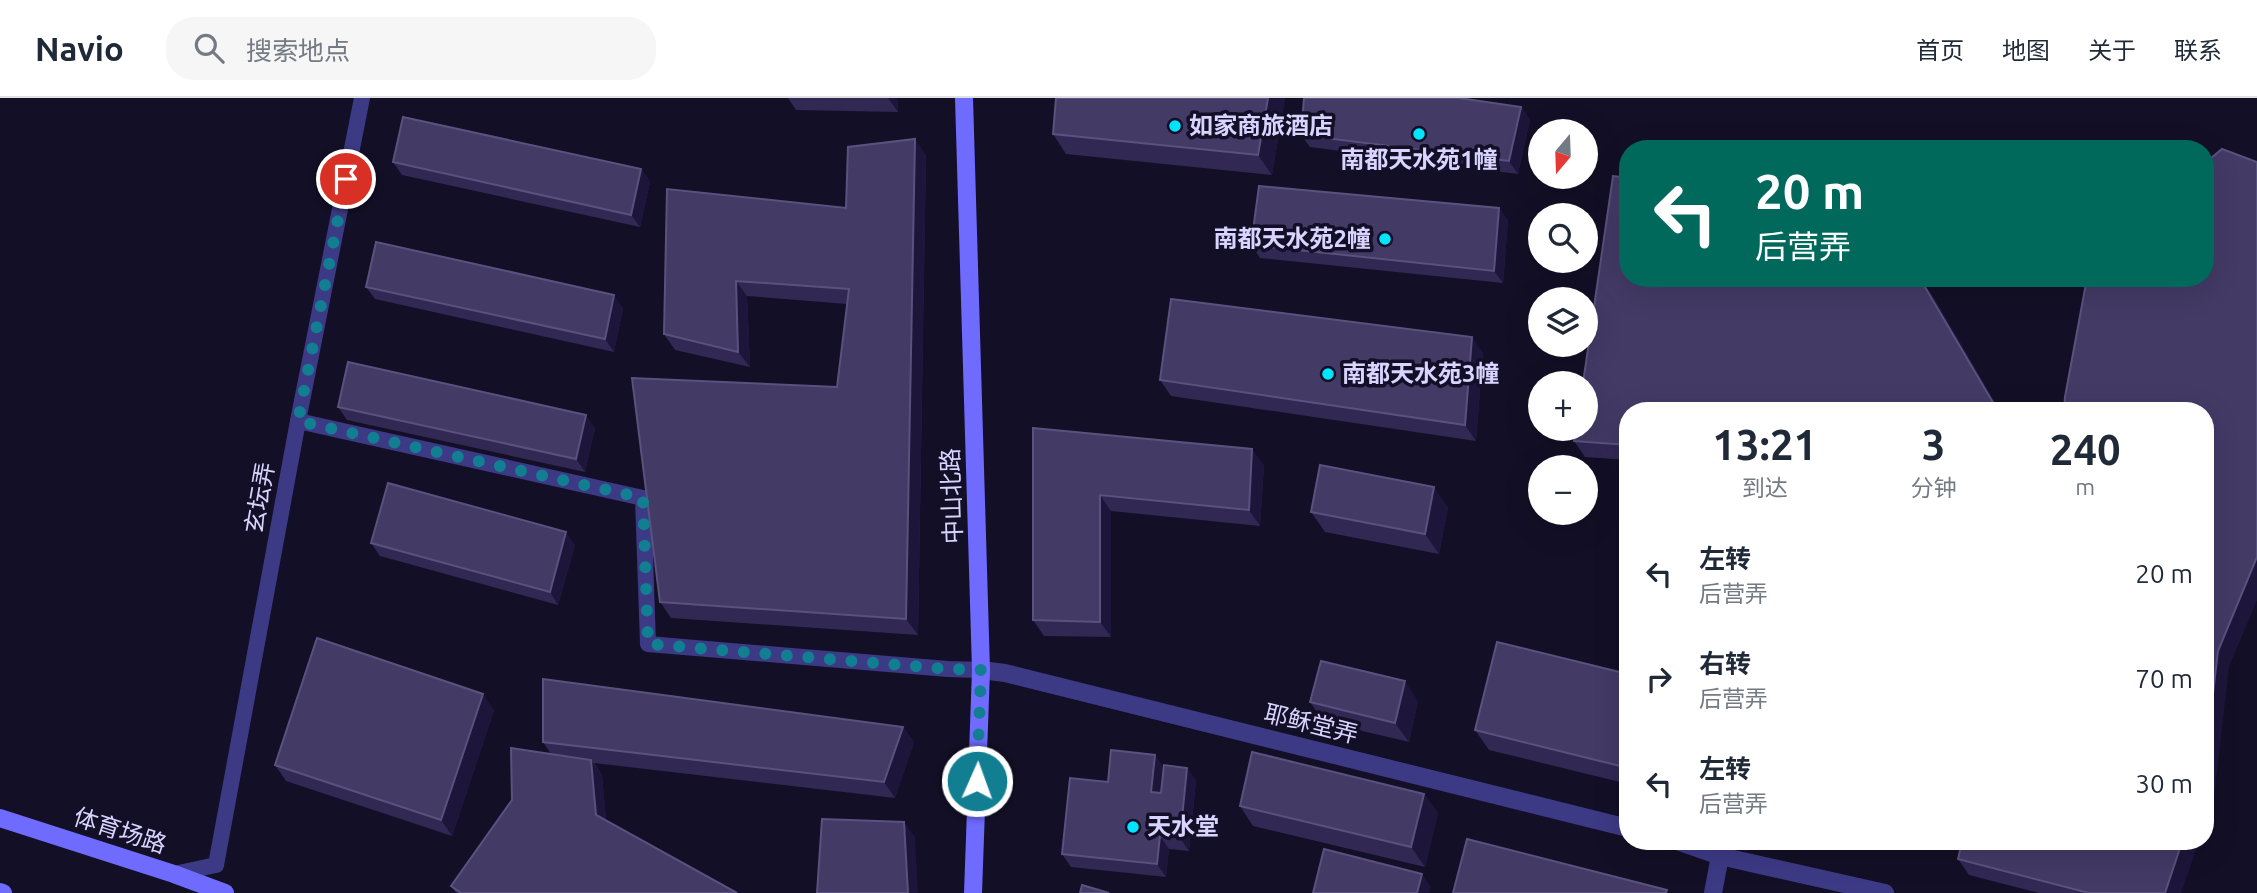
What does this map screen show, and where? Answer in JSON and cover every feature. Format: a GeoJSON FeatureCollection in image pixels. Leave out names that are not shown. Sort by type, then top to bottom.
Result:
{"type":"FeatureCollection","features":[{"type":"Feature","properties":{"kind":"main road","name":"中山北路"},"geometry":{"type":"LineString","coordinates":[[964,98],[981,670],[973,893]]}},
{"type":"Feature","properties":{"kind":"main road","name":"体育场路"},"geometry":{"type":"LineString","coordinates":[[0,818],[225,893]]}},
{"type":"Feature","properties":{"kind":"street","name":"耶稣堂弄"},"geometry":{"type":"LineString","coordinates":[[981,670],[1018,676],[1619,826]]}},
{"type":"Feature","properties":{"kind":"street"},"geometry":{"type":"LineString","coordinates":[[1703,850],[1885,893]]}},
{"type":"Feature","properties":{"kind":"street"},"geometry":{"type":"LineString","coordinates":[[1713,893],[1720,856]]}},
{"type":"Feature","properties":{"kind":"lane","name":"玄坛弄"},"geometry":{"type":"LineString","coordinates":[[174,874],[216,865],[298,421],[362,98]]}},
{"type":"Feature","properties":{"kind":"lane"},"geometry":{"type":"LineString","coordinates":[[298,421],[643,498],[648,644],[981,670]]}},
{"type":"Feature","properties":{"kind":"building","name":"如家商旅酒店"},"geometry":{"type":"Polygon","coordinates":[[[1056,98],[1268,98],[1258,155],[1053,134],[1056,98]]]}},
{"type":"Feature","properties":{"kind":"building","name":"南都天水苑1幢"},"geometry":{"type":"Polygon","coordinates":[[[1304,98],[1459,98],[1521,107],[1509,161],[1301,135],[1304,98]]]}},
{"type":"Feature","properties":{"kind":"building"},"geometry":{"type":"Polygon","coordinates":[[[403,117],[641,169],[631,215],[393,162],[403,117]]]}},
{"type":"Feature","properties":{"kind":"building"},"geometry":{"type":"Polygon","coordinates":[[[915,139],[906,619],[660,602],[632,378],[837,387],[849,289],[736,281],[738,352],[664,334],[667,189],[846,208],[848,147],[915,139]]]}},
{"type":"Feature","properties":{"kind":"building"},"geometry":{"type":"Polygon","coordinates":[[[2222,149],[2257,162],[2257,557],[2218,651],[2214,685],[2214,402],[2065,402],[2085,287],[2214,287],[2214,156],[2222,149]]]}},
{"type":"Feature","properties":{"kind":"building"},"geometry":{"type":"Polygon","coordinates":[[[1613,176],[1619,177],[1619,287],[1925,287],[1993,402],[1619,402],[1619,444],[1574,441],[1598,441],[1598,371],[1585,371],[1587,357],[1598,357],[1597,287],[1613,176]]]}},
{"type":"Feature","properties":{"kind":"building","name":"南都天水苑2幢"},"geometry":{"type":"Polygon","coordinates":[[[1259,186],[1499,208],[1494,271],[1251,245],[1259,186]]]}},
{"type":"Feature","properties":{"kind":"building"},"geometry":{"type":"Polygon","coordinates":[[[376,242],[614,295],[605,339],[366,287],[376,242]]]}},
{"type":"Feature","properties":{"kind":"building","name":"南都天水苑3幢"},"geometry":{"type":"Polygon","coordinates":[[[1171,299],[1472,337],[1465,425],[1160,380],[1171,299]]]}},
{"type":"Feature","properties":{"kind":"building"},"geometry":{"type":"Polygon","coordinates":[[[348,362],[586,415],[576,459],[338,407],[348,362]]]}},
{"type":"Feature","properties":{"kind":"building"},"geometry":{"type":"Polygon","coordinates":[[[1033,428],[1252,449],[1249,510],[1100,495],[1100,622],[1033,620],[1033,428]]]}},
{"type":"Feature","properties":{"kind":"building"},"geometry":{"type":"Polygon","coordinates":[[[1320,465],[1434,487],[1425,534],[1311,512],[1320,465]]]}},
{"type":"Feature","properties":{"kind":"building"},"geometry":{"type":"Polygon","coordinates":[[[388,483],[566,532],[550,592],[371,543],[388,483]]]}},
{"type":"Feature","properties":{"kind":"building"},"geometry":{"type":"Polygon","coordinates":[[[317,638],[483,694],[441,820],[275,765],[317,638]]]}},
{"type":"Feature","properties":{"kind":"building"},"geometry":{"type":"Polygon","coordinates":[[[1497,642],[1619,672],[1619,766],[1475,730],[1497,642]]]}},
{"type":"Feature","properties":{"kind":"building"},"geometry":{"type":"Polygon","coordinates":[[[1321,661],[1405,681],[1395,723],[1310,702],[1321,661]]]}},
{"type":"Feature","properties":{"kind":"building"},"geometry":{"type":"Polygon","coordinates":[[[543,679],[903,727],[884,782],[543,742],[543,679]]]}},
{"type":"Feature","properties":{"kind":"building"},"geometry":{"type":"Polygon","coordinates":[[[511,748],[591,760],[596,815],[737,893],[461,893],[451,886],[512,800],[511,748]]]}},
{"type":"Feature","properties":{"kind":"building","name":"天水堂"},"geometry":{"type":"Polygon","coordinates":[[[1111,750],[1155,755],[1151,792],[1161,793],[1164,765],[1187,768],[1180,838],[1160,836],[1157,864],[1062,854],[1070,778],[1108,782],[1111,750]]]}},
{"type":"Feature","properties":{"kind":"building"},"geometry":{"type":"Polygon","coordinates":[[[1252,752],[1424,794],[1411,847],[1240,806],[1252,752]]]}},
{"type":"Feature","properties":{"kind":"building"},"geometry":{"type":"Polygon","coordinates":[[[822,819],[904,822],[908,893],[817,893],[822,819]]]}},
{"type":"Feature","properties":{"kind":"building"},"geometry":{"type":"Polygon","coordinates":[[[1467,839],[1667,890],[1666,893],[1453,893],[1467,839]]]}},
{"type":"Feature","properties":{"kind":"building"},"geometry":{"type":"Polygon","coordinates":[[[1324,849],[1422,874],[1417,893],[1313,893],[1324,849]]]}},
{"type":"Feature","properties":{"kind":"building"},"geometry":{"type":"Polygon","coordinates":[[[1960,850],[2179,850],[2165,893],[2089,893],[1958,859],[1960,850]]]}},
{"type":"Feature","properties":{"kind":"building"},"geometry":{"type":"Polygon","coordinates":[[[1082,885],[1109,893],[1080,893],[1082,885]]]}},
{"type":"Feature","properties":{"kind":"place","name":"如家商旅酒店"},"geometry":{"type":"Point","coordinates":[1175,126]}},
{"type":"Feature","properties":{"kind":"place","name":"南都天水苑1幢"},"geometry":{"type":"Point","coordinates":[1419,134]}},
{"type":"Feature","properties":{"kind":"place","name":"南都天水苑2幢"},"geometry":{"type":"Point","coordinates":[1385,239]}},
{"type":"Feature","properties":{"kind":"place","name":"南都天水苑3幢"},"geometry":{"type":"Point","coordinates":[1328,374]}},
{"type":"Feature","properties":{"kind":"place","name":"天水堂"},"geometry":{"type":"Point","coordinates":[1133,827]}},
{"type":"Feature","properties":{"kind":"route"},"geometry":{"type":"LineString","coordinates":[[346,179],[298,421],[643,498],[648,644],[981,670],[977,781]]}}]}
